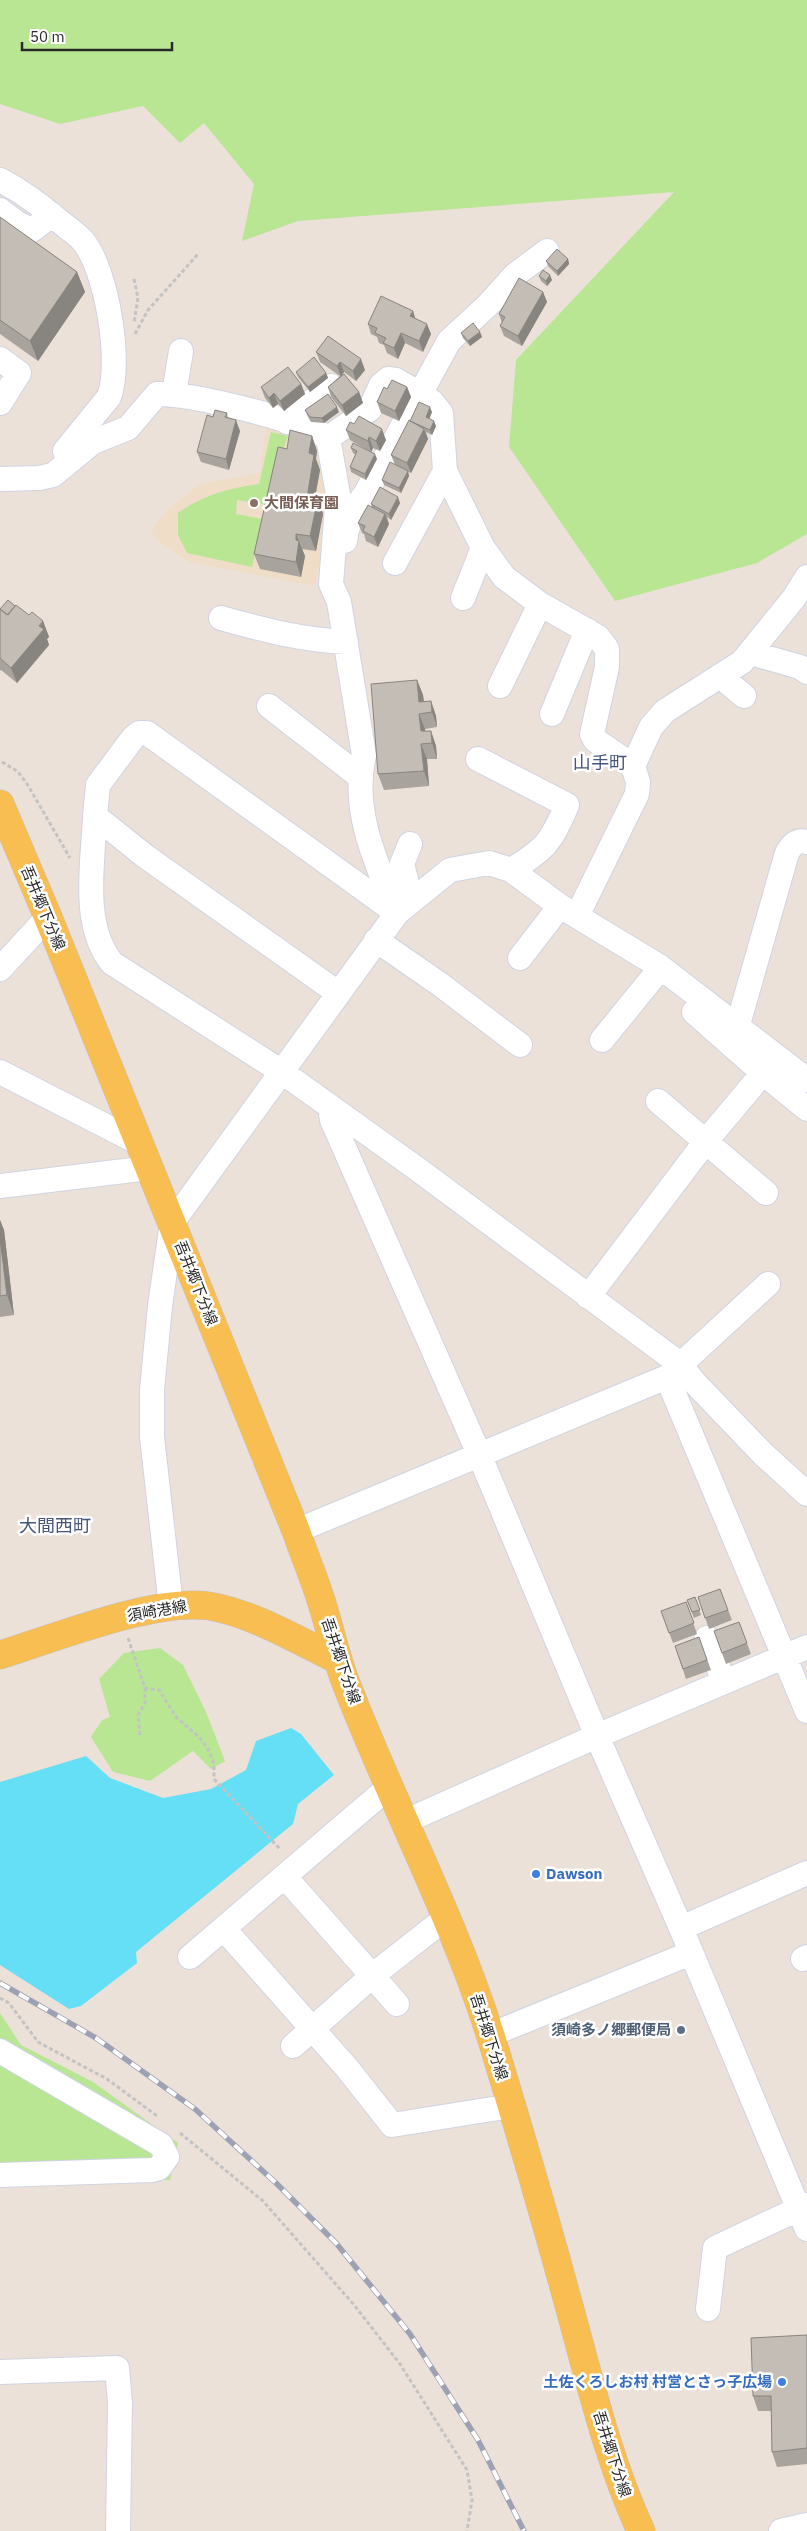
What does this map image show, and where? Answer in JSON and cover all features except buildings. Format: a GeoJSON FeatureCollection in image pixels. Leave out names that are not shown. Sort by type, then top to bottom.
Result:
{"type":"FeatureCollection","features":[{"type":"Feature","properties":{"kind":"main road","name":"吾井郷下分線"},"geometry":{"type":"LineString","coordinates":[[0,804],[48,917],[296,1532],[318,1592],[338,1660],[389,1787],[447,1917],[490,2035],[592,2392],[625,2494],[640,2531]]}},
{"type":"Feature","properties":{"kind":"main road","name":"須崎港線"},"geometry":{"type":"LineString","coordinates":[[0,1655],[124,1617],[171,1606],[210,1606],[234,1612],[338,1660]]}},
{"type":"Feature","properties":{"kind":"street"},"geometry":{"type":"LineString","coordinates":[[0,180],[28,194],[83,240],[95,260],[113,345],[113,387],[109,397],[62,455],[39,478]]}},
{"type":"Feature","properties":{"kind":"street"},"geometry":{"type":"LineString","coordinates":[[0,210],[17,223],[32,230],[52,215]]}},
{"type":"Feature","properties":{"kind":"street"},"geometry":{"type":"LineString","coordinates":[[339,602],[346,531],[355,508],[366,493],[449,341],[488,305],[515,274],[547,251]]}},
{"type":"Feature","properties":{"kind":"street"},"geometry":{"type":"LineString","coordinates":[[174,394],[182,351]]}},
{"type":"Feature","properties":{"kind":"street"},"geometry":{"type":"LineString","coordinates":[[0,360],[19,373],[0,403]]}},
{"type":"Feature","properties":{"kind":"street"},"geometry":{"type":"LineString","coordinates":[[328,438],[370,409],[381,385],[388,379],[396,380],[432,402],[441,414],[445,471],[483,548],[504,577],[540,604],[587,630],[603,642],[608,654],[592,734],[595,740],[633,766],[638,782],[637,794],[568,911],[520,958]]}},
{"type":"Feature","properties":{"kind":"street"},"geometry":{"type":"LineString","coordinates":[[287,422],[331,386]]}},
{"type":"Feature","properties":{"kind":"street"},"geometry":{"type":"LineString","coordinates":[[0,479],[39,478],[53,475],[93,442],[128,428],[158,394],[174,394],[287,422],[317,431],[328,438],[338,494],[331,584],[339,602],[364,755],[359,776],[367,839],[404,906]]}},
{"type":"Feature","properties":{"kind":"street"},"geometry":{"type":"LineString","coordinates":[[395,563],[445,471]]}},
{"type":"Feature","properties":{"kind":"street"},"geometry":{"type":"LineString","coordinates":[[463,598],[483,548]]}},
{"type":"Feature","properties":{"kind":"street"},"geometry":{"type":"LineString","coordinates":[[633,766],[651,727],[665,711],[742,662],[751,653],[807,577]]}},
{"type":"Feature","properties":{"kind":"street"},"geometry":{"type":"LineString","coordinates":[[500,686],[540,604]]}},
{"type":"Feature","properties":{"kind":"street"},"geometry":{"type":"LineString","coordinates":[[221,618],[287,636],[315,641],[346,642]]}},
{"type":"Feature","properties":{"kind":"street"},"geometry":{"type":"LineString","coordinates":[[552,714],[587,630]]}},
{"type":"Feature","properties":{"kind":"street"},"geometry":{"type":"LineString","coordinates":[[751,653],[800,667],[807,672]]}},
{"type":"Feature","properties":{"kind":"street"},"geometry":{"type":"LineString","coordinates":[[720,676],[744,696]]}},
{"type":"Feature","properties":{"kind":"street"},"geometry":{"type":"LineString","coordinates":[[269,706],[359,776]]}},
{"type":"Feature","properties":{"kind":"street"},"geometry":{"type":"LineString","coordinates":[[404,906],[147,732],[139,733],[133,738],[98,785],[91,892],[100,949],[112,963],[282,1072],[416,1168],[588,1297],[674,1370],[694,1382],[763,1454],[807,1494]]}},
{"type":"Feature","properties":{"kind":"street"},"geometry":{"type":"LineString","coordinates":[[478,759],[567,805],[554,836],[545,847],[511,870]]}},
{"type":"Feature","properties":{"kind":"street"},"geometry":{"type":"LineString","coordinates":[[95,816],[145,856],[338,993]]}},
{"type":"Feature","properties":{"kind":"street"},"geometry":{"type":"LineString","coordinates":[[737,1028],[787,853],[792,844],[801,840],[807,842]]}},
{"type":"Feature","properties":{"kind":"street"},"geometry":{"type":"LineString","coordinates":[[404,906],[402,864],[410,844]]}},
{"type":"Feature","properties":{"kind":"street"},"geometry":{"type":"LineString","coordinates":[[171,1606],[151,1415],[160,1306],[172,1224],[376,940],[404,906],[450,870],[489,863],[511,870],[737,1028],[807,1080]]}},
{"type":"Feature","properties":{"kind":"street"},"geometry":{"type":"LineString","coordinates":[[0,969],[48,917]]}},
{"type":"Feature","properties":{"kind":"street"},"geometry":{"type":"LineString","coordinates":[[376,940],[441,985],[520,1045]]}},
{"type":"Feature","properties":{"kind":"street"},"geometry":{"type":"LineString","coordinates":[[602,1040],[656,971]]}},
{"type":"Feature","properties":{"kind":"street"},"geometry":{"type":"LineString","coordinates":[[656,971],[763,1074],[807,1109]]}},
{"type":"Feature","properties":{"kind":"street"},"geometry":{"type":"LineString","coordinates":[[0,1072],[139,1143]]}},
{"type":"Feature","properties":{"kind":"street"},"geometry":{"type":"LineString","coordinates":[[588,1297],[706,1141],[763,1074]]}},
{"type":"Feature","properties":{"kind":"street"},"geometry":{"type":"LineString","coordinates":[[658,1101],[766,1193]]}},
{"type":"Feature","properties":{"kind":"street"},"geometry":{"type":"LineString","coordinates":[[330,1107],[332,1120],[480,1454],[597,1736],[804,2214],[715,2248],[708,2309]]}},
{"type":"Feature","properties":{"kind":"street"},"geometry":{"type":"LineString","coordinates":[[0,1186],[149,1168]]}},
{"type":"Feature","properties":{"kind":"street"},"geometry":{"type":"LineString","coordinates":[[296,1532],[674,1370],[768,1284]]}},
{"type":"Feature","properties":{"kind":"street"},"geometry":{"type":"LineString","coordinates":[[674,1370],[783,1657],[807,1711]]}},
{"type":"Feature","properties":{"kind":"street"},"geometry":{"type":"LineString","coordinates":[[707,1638],[724,1682]]}},
{"type":"Feature","properties":{"kind":"street"},"geometry":{"type":"LineString","coordinates":[[404,1822],[597,1736],[807,1647]]}},
{"type":"Feature","properties":{"kind":"street"},"geometry":{"type":"LineString","coordinates":[[190,1957],[286,1878],[389,1787]]}},
{"type":"Feature","properties":{"kind":"street"},"geometry":{"type":"LineString","coordinates":[[681,1928],[807,1872]]}},
{"type":"Feature","properties":{"kind":"street"},"geometry":{"type":"LineString","coordinates":[[286,1878],[397,2004]]}},
{"type":"Feature","properties":{"kind":"street"},"geometry":{"type":"LineString","coordinates":[[293,2046],[372,1976],[447,1917]]}},
{"type":"Feature","properties":{"kind":"street"},"geometry":{"type":"LineString","coordinates":[[224,1929],[346,2068],[392,2125],[511,2106]]}},
{"type":"Feature","properties":{"kind":"street"},"geometry":{"type":"LineString","coordinates":[[490,2035],[690,1953]]}},
{"type":"Feature","properties":{"kind":"street"},"geometry":{"type":"LineString","coordinates":[[0,2051],[161,2145],[166,2157],[159,2168],[152,2170],[0,2175]]}},
{"type":"Feature","properties":{"kind":"street"},"geometry":{"type":"LineString","coordinates":[[0,2372],[117,2368],[120,2402],[118,2531]]}},
{"type":"Feature","properties":{"kind":"street"},"geometry":{"type":"LineString","coordinates":[[780,2531],[807,2525]]}},
{"type":"Feature","properties":{"kind":"path"},"geometry":{"type":"LineString","coordinates":[[113,345],[131,342],[148,310],[200,253]]}},
{"type":"Feature","properties":{"kind":"path"},"geometry":{"type":"LineString","coordinates":[[134,279],[138,298],[134,322],[136,331]]}},
{"type":"Feature","properties":{"kind":"path"},"geometry":{"type":"LineString","coordinates":[[2,762],[16,771],[26,782],[71,858]]}},
{"type":"Feature","properties":{"kind":"path"},"geometry":{"type":"LineString","coordinates":[[124,1617],[129,1647],[145,1688],[144,1703],[138,1715],[140,1735]]}},
{"type":"Feature","properties":{"kind":"path"},"geometry":{"type":"LineString","coordinates":[[145,1688],[158,1690],[176,1717],[199,1737],[214,1764],[214,1779],[285,1854]]}},
{"type":"Feature","properties":{"kind":"path"},"geometry":{"type":"LineString","coordinates":[[0,1998],[9,2003],[38,2042],[107,2079],[165,2122]]}},
{"type":"Feature","properties":{"kind":"path"},"geometry":{"type":"LineString","coordinates":[[172,2127],[263,2201],[355,2306],[400,2364],[467,2470],[472,2500],[467,2531]]}},
{"type":"Feature","properties":{"kind":"shaded area","name":"大間保育園"},"geometry":{"type":"Polygon","coordinates":[[[266,425],[320,441],[332,496],[315,586],[189,562],[158,541],[151,530],[168,509],[200,484],[260,473],[266,425]]]}},
{"type":"Feature","properties":{"kind":"green space"},"geometry":{"type":"Polygon","coordinates":[[[0,0],[807,0],[807,534],[757,563],[615,601],[509,447],[516,360],[674,192],[298,221],[242,241],[254,184],[204,123],[180,143],[143,106],[60,124],[0,104],[0,0]]]}},
{"type":"Feature","properties":{"kind":"green space"},"geometry":{"type":"Polygon","coordinates":[[[271,432],[288,436],[265,504],[237,500],[236,514],[262,519],[252,567],[187,553],[178,535],[178,513],[197,501],[217,493],[259,484],[271,432]]]}},
{"type":"Feature","properties":{"kind":"green space"},"geometry":{"type":"Polygon","coordinates":[[[160,1648],[183,1665],[206,1712],[225,1761],[211,1769],[193,1751],[150,1781],[113,1772],[91,1737],[102,1720],[110,1717],[99,1679],[124,1653],[160,1648]]]}},
{"type":"Feature","properties":{"kind":"green space"},"geometry":{"type":"Polygon","coordinates":[[[0,2013],[21,2045],[93,2082],[178,2143],[170,2180],[0,2180],[0,2013]]]}},
{"type":"Feature","properties":{"kind":"water"},"geometry":{"type":"Polygon","coordinates":[[[291,1728],[301,1734],[334,1775],[298,1804],[293,1824],[136,1952],[137,1963],[81,2006],[69,2009],[0,1965],[0,1782],[86,1756],[110,1778],[163,1798],[211,1789],[246,1770],[256,1741],[291,1728]]]}},
{"type":"Feature","properties":{"kind":"railway"},"geometry":{"type":"LineString","coordinates":[[0,1983],[96,2038],[195,2109],[276,2183],[336,2243],[410,2334],[478,2440],[524,2531]]}},
{"type":"Feature","properties":{"kind":"place","name":"大間保育園"},"geometry":{"type":"Point","coordinates":[254,503]}},
{"type":"Feature","properties":{"kind":"place","name":"Dawson"},"geometry":{"type":"Point","coordinates":[536,1874]}},
{"type":"Feature","properties":{"kind":"place","name":"須崎多ノ郷郵便局"},"geometry":{"type":"Point","coordinates":[681,2030]}},
{"type":"Feature","properties":{"kind":"place","name":"土佐くろしお村 村営とさっ子広場"},"geometry":{"type":"Point","coordinates":[782,2382]}},
{"type":"Feature","properties":{"kind":"district","name":"山手町"},"geometry":{"type":"Point","coordinates":[600,763]}},
{"type":"Feature","properties":{"kind":"district","name":"大間西町"},"geometry":{"type":"Point","coordinates":[55,1526]}}]}
